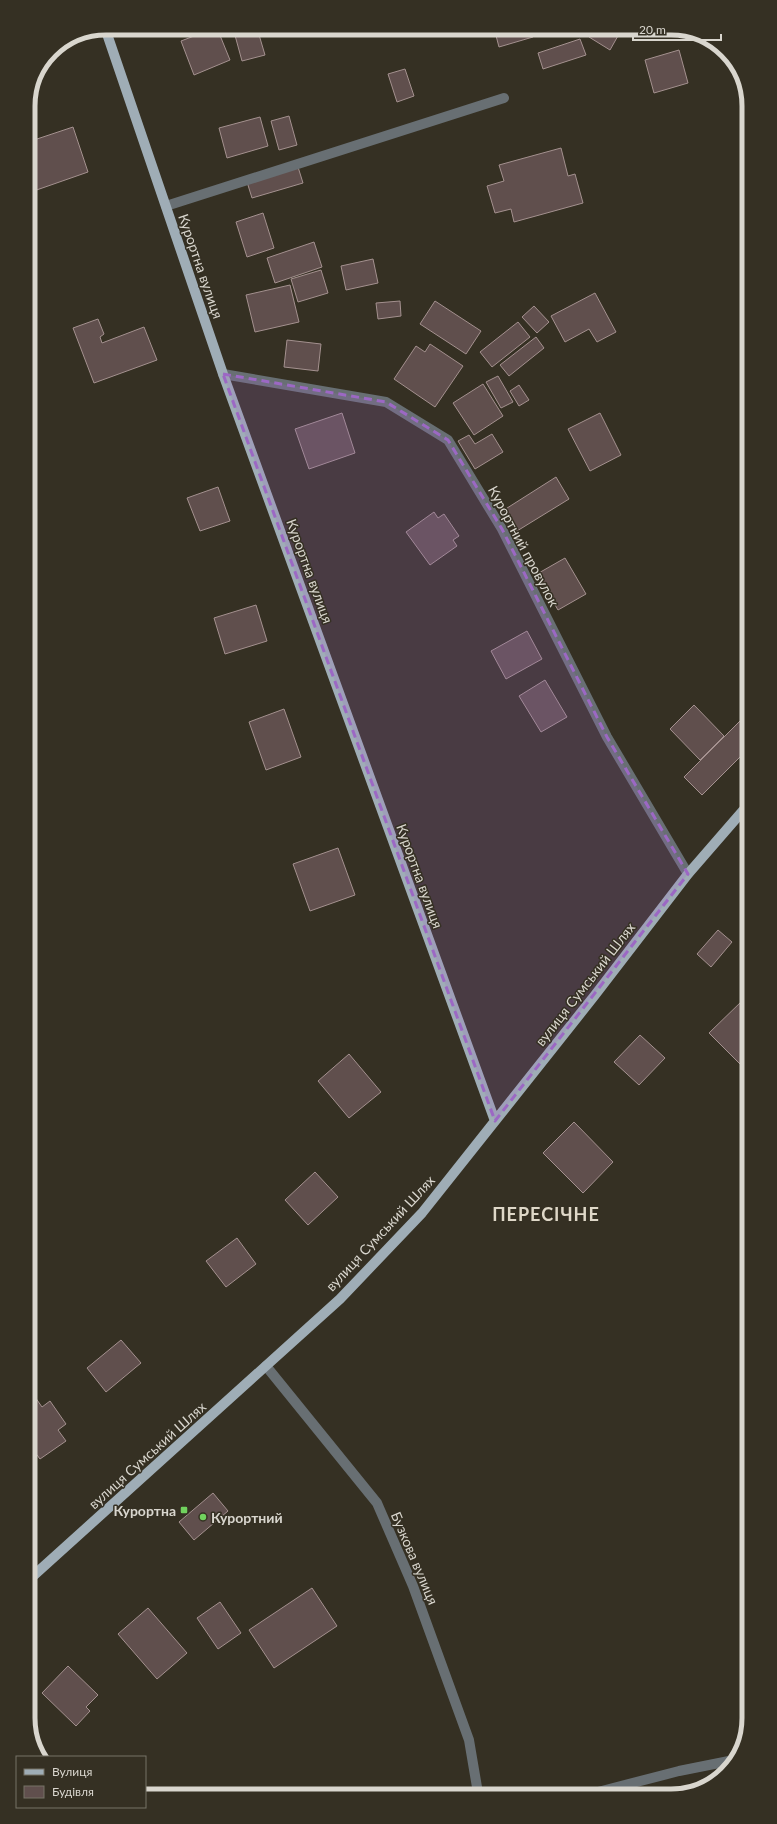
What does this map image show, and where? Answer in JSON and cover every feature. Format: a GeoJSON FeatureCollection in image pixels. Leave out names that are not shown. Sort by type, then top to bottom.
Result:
{"type":"FeatureCollection","features":[{"type":"Feature","properties":{"kind":"main road","name":"Курортна вулиця"},"geometry":{"type":"LineString","coordinates":[[107,35],[223,374],[495,1121]]}},
{"type":"Feature","properties":{"kind":"main road","name":"вулиця Сумський Шлях"},"geometry":{"type":"LineString","coordinates":[[35,1574],[340,1298],[422,1213],[688,874],[742,812]]}},
{"type":"Feature","properties":{"kind":"street"},"geometry":{"type":"LineString","coordinates":[[166,206],[504,98]]}},
{"type":"Feature","properties":{"kind":"street","name":"Курортний провулок"},"geometry":{"type":"LineString","coordinates":[[223,374],[386,402],[448,440],[502,529],[607,738],[688,874]]}},
{"type":"Feature","properties":{"kind":"street","name":"Бузкова вулиця"},"geometry":{"type":"LineString","coordinates":[[266,1366],[377,1503],[413,1586],[469,1740],[477,1789]]}},
{"type":"Feature","properties":{"kind":"street"},"geometry":{"type":"LineString","coordinates":[[609,1789],[679,1771],[727,1761]]}},
{"type":"Feature","properties":{"kind":"highlighted area"},"geometry":{"type":"Polygon","coordinates":[[[223,374],[386,402],[448,440],[502,529],[607,737],[688,874],[495,1121],[223,374]]]}},
{"type":"Feature","properties":{"kind":"building"},"geometry":{"type":"Polygon","coordinates":[[[197,35],[220,35],[230,60],[194,75],[181,41],[197,35]]]}},
{"type":"Feature","properties":{"kind":"building"},"geometry":{"type":"Polygon","coordinates":[[[235,35],[259,35],[265,55],[242,61],[235,35]]]}},
{"type":"Feature","properties":{"kind":"building"},"geometry":{"type":"Polygon","coordinates":[[[496,35],[532,35],[533,37],[499,47],[496,35]]]}},
{"type":"Feature","properties":{"kind":"building"},"geometry":{"type":"Polygon","coordinates":[[[590,35],[618,35],[610,50],[589,37],[590,35]]]}},
{"type":"Feature","properties":{"kind":"building"},"geometry":{"type":"Polygon","coordinates":[[[580,39],[586,55],[543,69],[538,53],[580,39]]]}},
{"type":"Feature","properties":{"kind":"building"},"geometry":{"type":"Polygon","coordinates":[[[679,50],[688,83],[654,93],[645,60],[679,50]]]}},
{"type":"Feature","properties":{"kind":"building"},"geometry":{"type":"Polygon","coordinates":[[[405,69],[414,96],[397,102],[388,74],[405,69]]]}},
{"type":"Feature","properties":{"kind":"building"},"geometry":{"type":"Polygon","coordinates":[[[289,116],[297,145],[279,150],[271,121],[289,116]]]}},
{"type":"Feature","properties":{"kind":"building"},"geometry":{"type":"Polygon","coordinates":[[[260,117],[268,146],[227,158],[219,128],[260,117]]]}},
{"type":"Feature","properties":{"kind":"building"},"geometry":{"type":"Polygon","coordinates":[[[73,127],[88,172],[35,191],[35,140],[73,127]]]}},
{"type":"Feature","properties":{"kind":"building"},"geometry":{"type":"Polygon","coordinates":[[[561,148],[568,176],[575,174],[583,203],[514,222],[511,209],[495,213],[487,186],[504,181],[499,165],[561,148]]]}},
{"type":"Feature","properties":{"kind":"building"},"geometry":{"type":"Polygon","coordinates":[[[298,167],[303,183],[252,198],[247,182],[298,167]]]}},
{"type":"Feature","properties":{"kind":"building"},"geometry":{"type":"Polygon","coordinates":[[[263,213],[274,248],[247,257],[236,222],[263,213]]]}},
{"type":"Feature","properties":{"kind":"building"},"geometry":{"type":"Polygon","coordinates":[[[314,242],[322,267],[275,283],[267,258],[314,242]]]}},
{"type":"Feature","properties":{"kind":"building"},"geometry":{"type":"Polygon","coordinates":[[[373,259],[378,283],[346,290],[341,266],[373,259]]]}},
{"type":"Feature","properties":{"kind":"building"},"geometry":{"type":"Polygon","coordinates":[[[321,270],[328,293],[298,302],[291,279],[321,270]]]}},
{"type":"Feature","properties":{"kind":"building"},"geometry":{"type":"Polygon","coordinates":[[[290,285],[299,322],[255,332],[246,295],[290,285]]]}},
{"type":"Feature","properties":{"kind":"building"},"geometry":{"type":"Polygon","coordinates":[[[595,293],[616,332],[597,342],[589,329],[565,342],[551,316],[595,293]]]}},
{"type":"Feature","properties":{"kind":"building"},"geometry":{"type":"Polygon","coordinates":[[[400,301],[401,316],[378,319],[376,303],[400,301]]]}},
{"type":"Feature","properties":{"kind":"building"},"geometry":{"type":"Polygon","coordinates":[[[435,301],[481,331],[466,354],[420,324],[435,301]]]}},
{"type":"Feature","properties":{"kind":"building"},"geometry":{"type":"Polygon","coordinates":[[[534,306],[549,322],[537,333],[522,317],[534,306]]]}},
{"type":"Feature","properties":{"kind":"building"},"geometry":{"type":"Polygon","coordinates":[[[98,319],[104,334],[100,337],[102,343],[144,327],[157,360],[94,383],[73,328],[98,319]]]}},
{"type":"Feature","properties":{"kind":"building"},"geometry":{"type":"Polygon","coordinates":[[[518,322],[530,337],[492,367],[480,352],[518,322]]]}},
{"type":"Feature","properties":{"kind":"building"},"geometry":{"type":"Polygon","coordinates":[[[536,337],[544,348],[509,376],[500,365],[536,337]]]}},
{"type":"Feature","properties":{"kind":"building"},"geometry":{"type":"Polygon","coordinates":[[[287,340],[321,344],[318,371],[284,367],[287,340]]]}},
{"type":"Feature","properties":{"kind":"building"},"geometry":{"type":"Polygon","coordinates":[[[430,344],[463,366],[435,407],[394,379],[416,346],[425,352],[430,344]]]}},
{"type":"Feature","properties":{"kind":"building"},"geometry":{"type":"Polygon","coordinates":[[[498,376],[513,402],[501,408],[486,382],[498,376]]]}},
{"type":"Feature","properties":{"kind":"building"},"geometry":{"type":"Polygon","coordinates":[[[483,384],[503,416],[474,435],[453,403],[483,384]]]}},
{"type":"Feature","properties":{"kind":"building"},"geometry":{"type":"Polygon","coordinates":[[[519,385],[529,400],[519,406],[510,391],[519,385]]]}},
{"type":"Feature","properties":{"kind":"building"},"geometry":{"type":"Polygon","coordinates":[[[342,413],[355,453],[309,469],[295,429],[342,413]]]}},
{"type":"Feature","properties":{"kind":"building"},"geometry":{"type":"Polygon","coordinates":[[[600,413],[621,455],[590,471],[568,429],[600,413]]]}},
{"type":"Feature","properties":{"kind":"building"},"geometry":{"type":"Polygon","coordinates":[[[492,434],[503,452],[475,469],[458,441],[469,435],[475,444],[492,434]]]}},
{"type":"Feature","properties":{"kind":"building"},"geometry":{"type":"Polygon","coordinates":[[[556,477],[569,499],[517,531],[504,510],[556,477]]]}},
{"type":"Feature","properties":{"kind":"building"},"geometry":{"type":"Polygon","coordinates":[[[218,487],[230,521],[200,531],[187,498],[218,487]]]}},
{"type":"Feature","properties":{"kind":"building"},"geometry":{"type":"Polygon","coordinates":[[[434,512],[438,518],[444,514],[459,536],[453,540],[457,546],[430,565],[406,532],[434,512]]]}},
{"type":"Feature","properties":{"kind":"building"},"geometry":{"type":"Polygon","coordinates":[[[565,558],[586,594],[558,610],[537,574],[565,558]]]}},
{"type":"Feature","properties":{"kind":"building"},"geometry":{"type":"Polygon","coordinates":[[[256,605],[267,641],[225,654],[214,618],[256,605]]]}},
{"type":"Feature","properties":{"kind":"building"},"geometry":{"type":"Polygon","coordinates":[[[527,631],[542,659],[506,679],[491,651],[527,631]]]}},
{"type":"Feature","properties":{"kind":"building"},"geometry":{"type":"Polygon","coordinates":[[[545,680],[567,717],[541,732],[519,696],[545,680]]]}},
{"type":"Feature","properties":{"kind":"building"},"geometry":{"type":"Polygon","coordinates":[[[694,705],[724,736],[700,760],[670,729],[694,705]]]}},
{"type":"Feature","properties":{"kind":"building"},"geometry":{"type":"Polygon","coordinates":[[[284,709],[301,757],[266,770],[249,722],[284,709]]]}},
{"type":"Feature","properties":{"kind":"building"},"geometry":{"type":"Polygon","coordinates":[[[742,719],[742,755],[702,795],[684,777],[742,719]]]}},
{"type":"Feature","properties":{"kind":"building"},"geometry":{"type":"Polygon","coordinates":[[[338,848],[355,895],[310,911],[293,864],[338,848]]]}},
{"type":"Feature","properties":{"kind":"building"},"geometry":{"type":"Polygon","coordinates":[[[718,930],[732,942],[711,967],[697,954],[718,930]]]}},
{"type":"Feature","properties":{"kind":"building"},"geometry":{"type":"Polygon","coordinates":[[[742,1001],[742,1066],[709,1033],[742,1001]]]}},
{"type":"Feature","properties":{"kind":"building"},"geometry":{"type":"Polygon","coordinates":[[[640,1035],[665,1058],[639,1085],[614,1062],[640,1035]]]}},
{"type":"Feature","properties":{"kind":"building"},"geometry":{"type":"Polygon","coordinates":[[[349,1054],[381,1092],[349,1118],[318,1081],[349,1054]]]}},
{"type":"Feature","properties":{"kind":"building"},"geometry":{"type":"Polygon","coordinates":[[[574,1122],[613,1162],[583,1193],[543,1153],[574,1122]]]}},
{"type":"Feature","properties":{"kind":"building"},"geometry":{"type":"Polygon","coordinates":[[[315,1172],[338,1197],[308,1225],[285,1200],[315,1172]]]}},
{"type":"Feature","properties":{"kind":"building"},"geometry":{"type":"Polygon","coordinates":[[[237,1238],[256,1264],[226,1287],[206,1261],[237,1238]]]}},
{"type":"Feature","properties":{"kind":"building"},"geometry":{"type":"Polygon","coordinates":[[[121,1340],[141,1363],[106,1392],[87,1368],[121,1340]]]}},
{"type":"Feature","properties":{"kind":"building"},"geometry":{"type":"Polygon","coordinates":[[[35,1397],[42,1407],[50,1401],[66,1424],[58,1430],[66,1441],[40,1459],[35,1452],[35,1397]]]}},
{"type":"Feature","properties":{"kind":"building","name":"Курортний"},"geometry":{"type":"Polygon","coordinates":[[[213,1493],[228,1511],[194,1540],[179,1522],[213,1493]]]}},
{"type":"Feature","properties":{"kind":"building"},"geometry":{"type":"Polygon","coordinates":[[[312,1588],[337,1626],[274,1668],[249,1630],[312,1588]]]}},
{"type":"Feature","properties":{"kind":"building"},"geometry":{"type":"Polygon","coordinates":[[[220,1602],[241,1633],[218,1649],[197,1618],[220,1602]]]}},
{"type":"Feature","properties":{"kind":"building"},"geometry":{"type":"Polygon","coordinates":[[[148,1608],[187,1653],[157,1679],[118,1634],[148,1608]]]}},
{"type":"Feature","properties":{"kind":"building"},"geometry":{"type":"Polygon","coordinates":[[[68,1666],[98,1695],[86,1707],[90,1711],[76,1726],[42,1693],[68,1666]]]}},
{"type":"Feature","properties":{"kind":"place","name":"Курортна"},"geometry":{"type":"Point","coordinates":[184,1510]}},
{"type":"Feature","properties":{"kind":"place","name":"Курортний"},"geometry":{"type":"Point","coordinates":[203,1517]}},
{"type":"Feature","properties":{"kind":"district","name":"ПЕРЕСІЧНЕ"},"geometry":{"type":"Point","coordinates":[546,1214]}}]}
